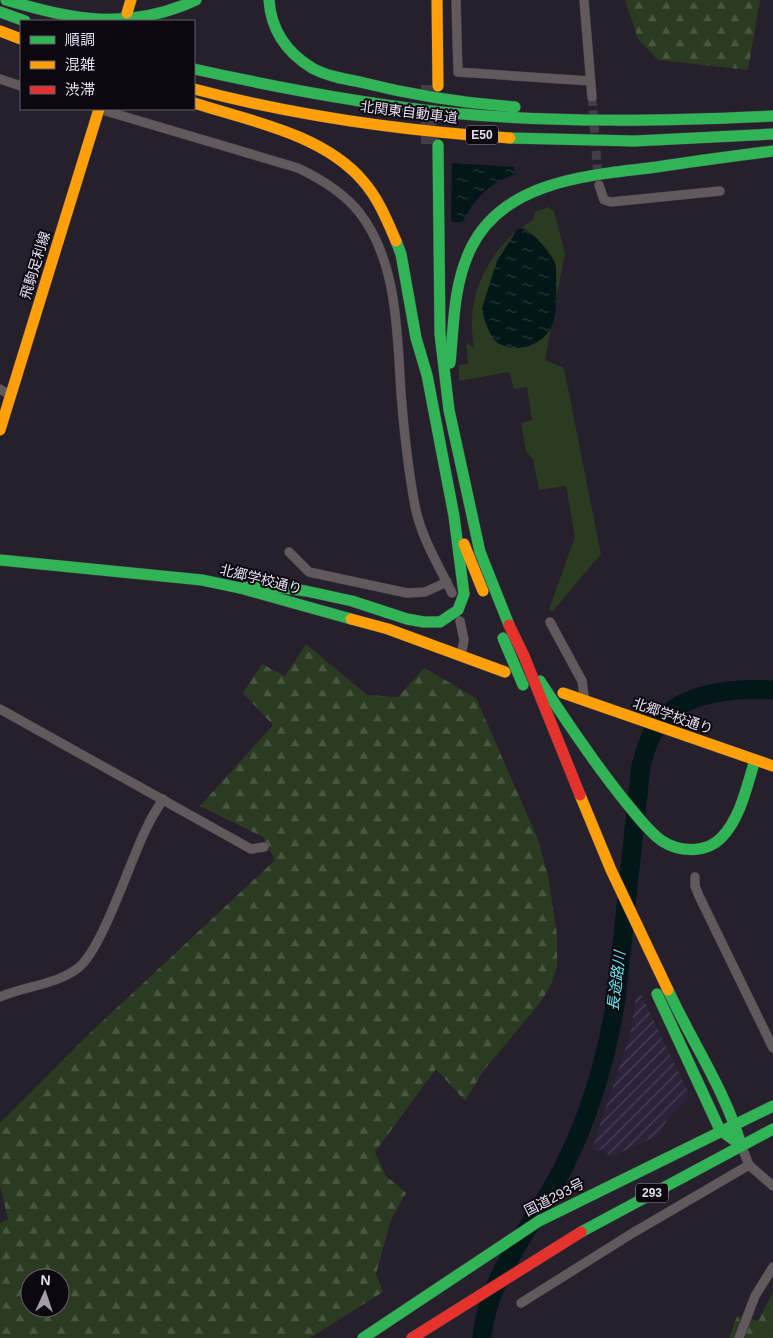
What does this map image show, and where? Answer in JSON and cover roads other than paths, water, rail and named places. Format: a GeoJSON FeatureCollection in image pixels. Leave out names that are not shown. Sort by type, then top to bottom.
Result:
{"type":"FeatureCollection","features":[{"type":"Feature","properties":{"kind":"main road"},"geometry":{"type":"LineString","coordinates":[[6,0],[70,16],[120,20]]}},
{"type":"Feature","properties":{"kind":"main road"},"geometry":{"type":"LineString","coordinates":[[127,13],[131,0]]}},
{"type":"Feature","properties":{"kind":"main road"},"geometry":{"type":"LineString","coordinates":[[138,20],[168,14],[196,0]]}},
{"type":"Feature","properties":{"kind":"main road"},"geometry":{"type":"LineString","coordinates":[[269,0],[269,11],[274,30],[283,44],[312,68],[331,76],[385,89],[454,100],[556,110],[623,121]]}},
{"type":"Feature","properties":{"kind":"main road"},"geometry":{"type":"LineString","coordinates":[[427,0],[434,85],[437,0]]}},
{"type":"Feature","properties":{"kind":"main road"},"geometry":{"type":"LineString","coordinates":[[0,12],[22,20]]}},
{"type":"Feature","properties":{"kind":"main road"},"geometry":{"type":"LineString","coordinates":[[0,32],[20,39]]}},
{"type":"Feature","properties":{"kind":"main road","name":"北関東自動車道"},"geometry":{"type":"LineString","coordinates":[[195,69],[274,87],[372,103],[487,116],[623,121],[773,116]]}},
{"type":"Feature","properties":{"kind":"main road","name":"北関東自動車道"},"geometry":{"type":"LineString","coordinates":[[195,89],[288,109],[378,124],[508,138],[574,141],[773,134]]}},
{"type":"Feature","properties":{"kind":"main road"},"geometry":{"type":"LineString","coordinates":[[195,103],[296,136],[335,157],[363,181],[384,213],[401,254],[416,338],[427,375],[454,516],[464,594],[458,610],[440,622],[424,622],[407,619],[352,601],[306,591],[267,586],[240,588]]}},
{"type":"Feature","properties":{"kind":"main road","name":"飛駒足利線"},"geometry":{"type":"LineString","coordinates":[[0,430],[5,392],[99,110]]}},
{"type":"Feature","properties":{"kind":"main road"},"geometry":{"type":"LineString","coordinates":[[427,375],[430,332],[434,145],[440,334],[457,447],[480,552],[502,611],[524,656],[608,874]]}},
{"type":"Feature","properties":{"kind":"main road"},"geometry":{"type":"LineString","coordinates":[[447,388],[457,290],[463,266],[476,238],[502,209],[540,188],[571,178],[773,151]]}},
{"type":"Feature","properties":{"kind":"main road"},"geometry":{"type":"LineString","coordinates":[[454,516],[468,555],[640,943],[720,1130],[741,1145]]}},
{"type":"Feature","properties":{"kind":"main road","name":"北郷学校通り"},"geometry":{"type":"LineString","coordinates":[[0,560],[202,580],[240,588],[388,629],[505,672]]}},
{"type":"Feature","properties":{"kind":"main road"},"geometry":{"type":"LineString","coordinates":[[524,656],[591,760],[622,799],[663,842],[681,849],[700,849],[715,842],[729,827],[735,815],[755,760]]}},
{"type":"Feature","properties":{"kind":"main road","name":"北郷学校通り"},"geometry":{"type":"LineString","coordinates":[[563,693],[773,766]]}},
{"type":"Feature","properties":{"kind":"main road"},"geometry":{"type":"LineString","coordinates":[[640,943],[735,1124],[741,1145]]}},
{"type":"Feature","properties":{"kind":"main road","name":"国道293号"},"geometry":{"type":"LineString","coordinates":[[363,1338],[503,1243],[556,1212],[720,1130],[773,1106]]}},
{"type":"Feature","properties":{"kind":"main road","name":"293"},"geometry":{"type":"LineString","coordinates":[[412,1338],[589,1227],[773,1129]]}},
{"type":"Feature","properties":{"kind":"street"},"geometry":{"type":"LineString","coordinates":[[456,0],[458,72],[590,81]]}},
{"type":"Feature","properties":{"kind":"street"},"geometry":{"type":"LineString","coordinates":[[584,0],[592,97]]}},
{"type":"Feature","properties":{"kind":"street"},"geometry":{"type":"LineString","coordinates":[[0,79],[20,86]]}},
{"type":"Feature","properties":{"kind":"street"},"geometry":{"type":"LineString","coordinates":[[102,110],[298,168],[328,185],[359,212],[375,237],[381,253],[393,304],[400,346],[401,396],[409,467],[418,520],[425,540],[452,593]]}},
{"type":"Feature","properties":{"kind":"street"},"geometry":{"type":"LineString","coordinates":[[598,186],[604,200],[612,202],[720,191]]}},
{"type":"Feature","properties":{"kind":"street"},"geometry":{"type":"LineString","coordinates":[[288,552],[309,572],[407,593],[425,592],[447,582]]}},
{"type":"Feature","properties":{"kind":"street"},"geometry":{"type":"LineString","coordinates":[[460,621],[464,640],[462,656]]}},
{"type":"Feature","properties":{"kind":"street"},"geometry":{"type":"LineString","coordinates":[[550,622],[582,680],[585,701]]}},
{"type":"Feature","properties":{"kind":"street"},"geometry":{"type":"LineString","coordinates":[[0,709],[251,849],[264,847]]}},
{"type":"Feature","properties":{"kind":"street"},"geometry":{"type":"LineString","coordinates":[[0,997],[61,978],[78,969],[87,960],[100,936],[148,825],[163,799]]}},
{"type":"Feature","properties":{"kind":"street"},"geometry":{"type":"LineString","coordinates":[[695,877],[695,886],[710,920],[773,1048]]}},
{"type":"Feature","properties":{"kind":"street"},"geometry":{"type":"LineString","coordinates":[[741,1145],[749,1164],[773,1186]]}},
{"type":"Feature","properties":{"kind":"street"},"geometry":{"type":"LineString","coordinates":[[521,1303],[631,1234],[749,1164]]}},
{"type":"Feature","properties":{"kind":"street"},"geometry":{"type":"LineString","coordinates":[[739,1338],[755,1296],[773,1267]]}},
{"type":"Feature","properties":{"kind":"water"},"geometry":{"type":"Polygon","coordinates":[[[452,163],[514,167],[515,174],[498,182],[484,192],[473,205],[463,222],[451,222],[452,163]]]}},
{"type":"Feature","properties":{"kind":"water"},"geometry":{"type":"Polygon","coordinates":[[[522,228],[532,234],[542,244],[556,265],[556,303],[553,323],[544,337],[530,345],[514,348],[498,343],[492,337],[482,308],[497,261],[517,230],[522,228]]]}},
{"type":"Feature","properties":{"kind":"waterway","name":"長途路川"},"geometry":{"type":"LineString","coordinates":[[482,1338],[486,1314],[504,1268],[556,1182],[567,1160],[584,1122],[603,1061],[616,1000],[641,765],[650,737],[665,716],[692,699],[724,691],[773,690]]}},
{"type":"Feature","properties":{"kind":"tunnel"},"geometry":{"type":"LineString","coordinates":[[429,85],[429,144]]}},
{"type":"Feature","properties":{"kind":"tunnel"},"geometry":{"type":"LineString","coordinates":[[592,97],[598,177]]}}]}
